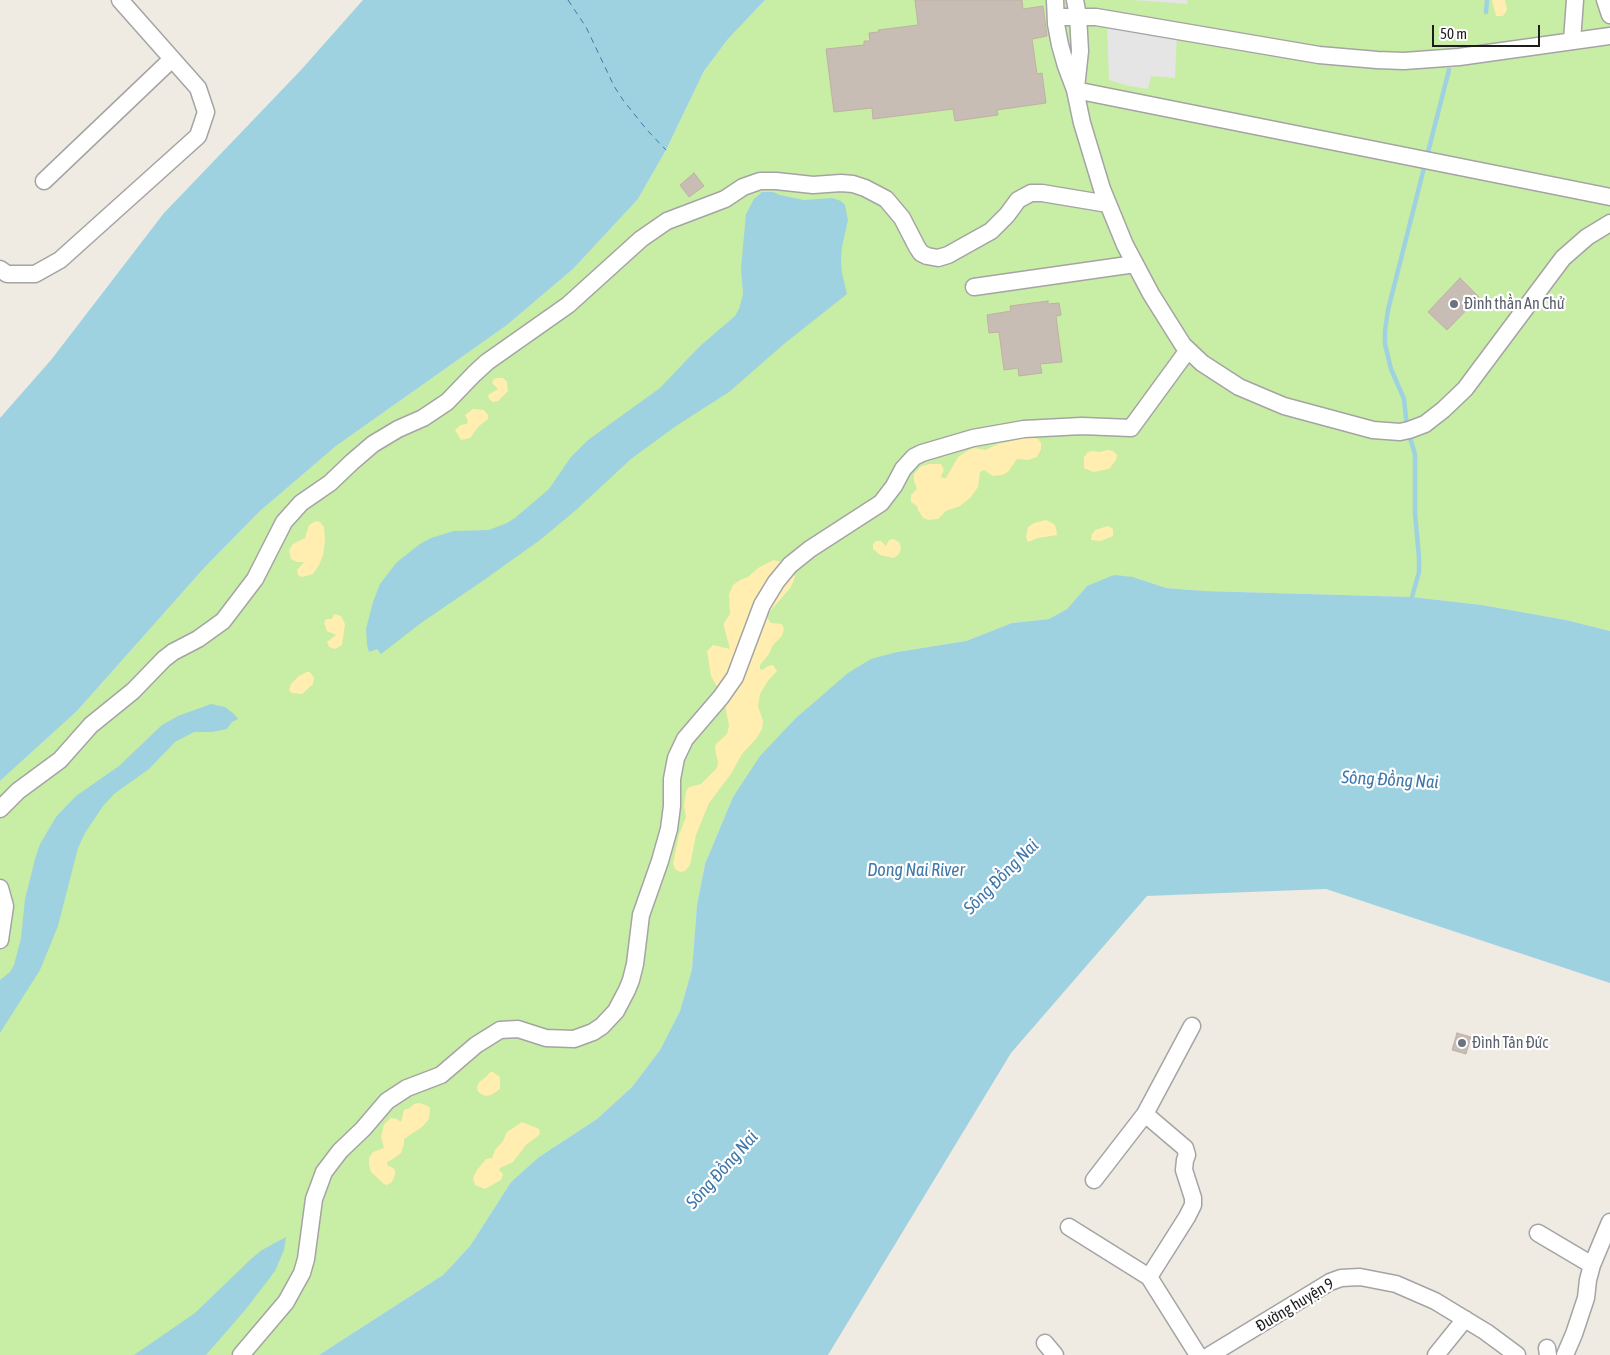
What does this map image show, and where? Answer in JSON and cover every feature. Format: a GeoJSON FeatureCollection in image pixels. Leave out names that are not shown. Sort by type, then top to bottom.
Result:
{"type":"FeatureCollection","features":[{"type":"Feature","properties":{"kind":"street"},"geometry":{"type":"LineString","coordinates":[[0,268],[7,274],[35,274],[60,260],[198,136],[206,112],[198,88],[120,0]]}},
{"type":"Feature","properties":{"kind":"street"},"geometry":{"type":"LineString","coordinates":[[1054,0],[1062,52],[1076,90],[1087,141],[1108,204],[1135,264],[1171,327],[1188,350],[1220,376],[1258,396],[1284,406],[1373,430],[1400,432],[1416,428],[1433,418],[1465,389],[1563,258],[1587,237],[1610,223]]}},
{"type":"Feature","properties":{"kind":"street"},"geometry":{"type":"LineString","coordinates":[[1075,0],[1080,51],[1076,90]]}},
{"type":"Feature","properties":{"kind":"street"},"geometry":{"type":"LineString","coordinates":[[1572,41],[1575,0]]}},
{"type":"Feature","properties":{"kind":"street"},"geometry":{"type":"LineString","coordinates":[[1605,0],[1610,15]]}},
{"type":"Feature","properties":{"kind":"street"},"geometry":{"type":"LineString","coordinates":[[1056,17],[1078,16],[1110,20],[1319,55],[1377,60],[1459,57],[1610,36]]}},
{"type":"Feature","properties":{"kind":"street"},"geometry":{"type":"LineString","coordinates":[[44,181],[172,59]]}},
{"type":"Feature","properties":{"kind":"street"},"geometry":{"type":"LineString","coordinates":[[1076,90],[1610,197]]}},
{"type":"Feature","properties":{"kind":"street"},"geometry":{"type":"LineString","coordinates":[[0,809],[18,791],[60,760],[90,725],[133,691],[164,658],[198,639],[223,621],[255,578],[284,522],[301,503],[330,484],[373,444],[398,429],[423,418],[447,402],[487,362],[568,305],[641,239],[667,221],[712,204],[751,183],[760,181],[769,180],[813,185],[853,184],[886,199],[902,218],[916,247],[921,253],[938,258],[948,255],[982,237],[1000,223],[1018,200],[1030,193],[1042,193],[1108,204]]}},
{"type":"Feature","properties":{"kind":"street"},"geometry":{"type":"LineString","coordinates":[[974,287],[1135,264]]}},
{"type":"Feature","properties":{"kind":"street"},"geometry":{"type":"LineString","coordinates":[[241,1355],[286,1302],[296,1287],[306,1259],[314,1199],[324,1172],[340,1151],[363,1129],[386,1102],[408,1088],[441,1074],[476,1045],[500,1030],[518,1029],[546,1038],[574,1039],[602,1026],[616,1011],[631,980],[635,964],[641,915],[669,829],[672,806],[672,779],[676,758],[685,740],[735,677],[762,605],[776,582],[790,565],[810,549],[881,503],[894,486],[903,469],[914,457],[922,453],[973,438],[1024,429],[1082,426],[1131,428],[1188,350]]}},
{"type":"Feature","properties":{"kind":"street"},"geometry":{"type":"LineString","coordinates":[[0,888],[5,906],[0,940]]}},
{"type":"Feature","properties":{"kind":"street"},"geometry":{"type":"LineString","coordinates":[[1094,1180],[1145,1114],[1192,1026]]}},
{"type":"Feature","properties":{"kind":"street"},"geometry":{"type":"LineString","coordinates":[[1145,1114],[1185,1148],[1187,1155],[1184,1160],[1184,1170],[1193,1198],[1187,1217],[1149,1276]]}},
{"type":"Feature","properties":{"kind":"street"},"geometry":{"type":"LineString","coordinates":[[1565,1355],[1586,1298],[1592,1265],[1610,1222]]}},
{"type":"Feature","properties":{"kind":"street"},"geometry":{"type":"LineString","coordinates":[[1069,1227],[1149,1276],[1198,1355]]}},
{"type":"Feature","properties":{"kind":"street"},"geometry":{"type":"LineString","coordinates":[[1538,1233],[1592,1265]]}},
{"type":"Feature","properties":{"kind":"street","name":"Đường huyện 9"},"geometry":{"type":"LineString","coordinates":[[1210,1355],[1330,1282],[1341,1278],[1360,1277],[1396,1284],[1435,1301],[1486,1332],[1517,1355]]}},
{"type":"Feature","properties":{"kind":"street"},"geometry":{"type":"LineString","coordinates":[[1436,1355],[1465,1319]]}},
{"type":"Feature","properties":{"kind":"green space"},"geometry":{"type":"Polygon","coordinates":[[[765,0],[1610,0],[1610,631],[1566,620],[1482,605],[1412,597],[1204,591],[1166,588],[1133,577],[1087,586],[1067,609],[1049,619],[1012,623],[966,641],[897,652],[733,797],[705,864],[697,905],[692,969],[680,1011],[660,1050],[632,1087],[597,1119],[539,1157],[511,1182],[470,1246],[443,1275],[319,1355],[0,1355],[0,781],[77,711],[205,567],[260,511],[336,446],[507,325],[573,269],[638,199],[666,150],[704,71],[728,39],[765,0]]]}},
{"type":"Feature","properties":{"kind":"sand"},"geometry":{"type":"Polygon","coordinates":[[[1492,0],[1505,0],[1507,10],[1503,16],[1496,16],[1492,0]]]}},
{"type":"Feature","properties":{"kind":"sand"},"geometry":{"type":"Polygon","coordinates":[[[497,378],[503,378],[507,382],[508,391],[498,401],[493,402],[489,399],[488,395],[498,389],[492,383],[497,378]]]}},
{"type":"Feature","properties":{"kind":"sand"},"geometry":{"type":"Polygon","coordinates":[[[473,409],[484,410],[488,415],[488,419],[479,426],[470,438],[461,440],[455,430],[461,425],[467,424],[468,421],[465,415],[473,409]]]}},
{"type":"Feature","properties":{"kind":"sand"},"geometry":{"type":"Polygon","coordinates":[[[1030,437],[1038,439],[1041,443],[1041,449],[1037,457],[1028,460],[1017,459],[1008,472],[1002,475],[993,476],[984,470],[980,472],[978,487],[971,497],[960,506],[946,511],[938,519],[928,520],[923,518],[917,506],[911,502],[911,495],[917,489],[914,474],[920,467],[929,464],[941,464],[944,470],[941,476],[946,478],[958,457],[969,450],[974,448],[985,450],[998,444],[1030,437]]]}},
{"type":"Feature","properties":{"kind":"sand"},"geometry":{"type":"Polygon","coordinates":[[[1113,451],[1117,455],[1116,460],[1109,469],[1093,472],[1084,468],[1084,457],[1088,452],[1113,451]]]}},
{"type":"Feature","properties":{"kind":"sand"},"geometry":{"type":"Polygon","coordinates":[[[1046,520],[1054,524],[1057,535],[1038,538],[1028,542],[1026,537],[1028,527],[1034,523],[1046,520]]]}},
{"type":"Feature","properties":{"kind":"sand"},"geometry":{"type":"Polygon","coordinates":[[[316,521],[320,522],[324,527],[325,542],[323,555],[313,574],[302,577],[298,575],[297,570],[304,562],[297,562],[291,559],[289,550],[293,544],[305,538],[309,525],[316,521]]]}},
{"type":"Feature","properties":{"kind":"sand"},"geometry":{"type":"Polygon","coordinates":[[[1108,526],[1113,529],[1113,536],[1101,541],[1091,540],[1095,530],[1108,526]]]}},
{"type":"Feature","properties":{"kind":"sand"},"geometry":{"type":"Polygon","coordinates":[[[893,539],[899,542],[901,548],[899,554],[894,558],[880,555],[873,549],[873,544],[876,541],[881,541],[886,546],[889,540],[893,539]]]}},
{"type":"Feature","properties":{"kind":"sand"},"geometry":{"type":"Polygon","coordinates":[[[773,560],[782,562],[795,577],[791,587],[766,616],[771,623],[782,624],[784,629],[782,636],[773,645],[769,654],[760,665],[762,670],[773,665],[777,671],[767,682],[760,694],[758,706],[763,721],[762,729],[756,739],[742,754],[731,774],[709,803],[696,835],[690,865],[685,871],[680,872],[675,869],[673,863],[679,835],[686,817],[684,807],[686,791],[689,787],[701,784],[717,768],[716,744],[727,734],[729,726],[724,699],[711,676],[707,651],[713,645],[730,649],[724,623],[730,614],[729,594],[733,585],[773,560]]]}},
{"type":"Feature","properties":{"kind":"sand"},"geometry":{"type":"Polygon","coordinates":[[[334,614],[341,616],[345,624],[342,645],[335,649],[329,647],[327,642],[336,635],[327,631],[324,623],[326,619],[332,619],[334,614]]]}},
{"type":"Feature","properties":{"kind":"sand"},"geometry":{"type":"Polygon","coordinates":[[[310,672],[314,678],[313,684],[302,694],[292,693],[289,690],[291,684],[299,676],[310,672]]]}},
{"type":"Feature","properties":{"kind":"sand"},"geometry":{"type":"Polygon","coordinates":[[[490,1072],[500,1077],[500,1089],[491,1095],[485,1096],[478,1092],[477,1087],[479,1082],[490,1072]]]}},
{"type":"Feature","properties":{"kind":"sand"},"geometry":{"type":"Polygon","coordinates":[[[419,1103],[430,1108],[429,1119],[422,1127],[404,1139],[401,1153],[387,1162],[387,1165],[395,1170],[395,1175],[392,1182],[387,1185],[384,1184],[371,1172],[369,1158],[373,1152],[384,1148],[381,1137],[384,1124],[391,1118],[401,1122],[404,1110],[419,1103]]]}},
{"type":"Feature","properties":{"kind":"sand"},"geometry":{"type":"Polygon","coordinates":[[[522,1122],[539,1129],[539,1135],[526,1145],[513,1162],[500,1168],[499,1170],[503,1174],[501,1180],[485,1189],[475,1185],[473,1178],[477,1170],[486,1159],[492,1158],[507,1132],[522,1122]]]}},
{"type":"Feature","properties":{"kind":"shaded area"},"geometry":{"type":"Polygon","coordinates":[[[1132,0],[1187,0],[1188,4],[1132,0]]]}},
{"type":"Feature","properties":{"kind":"shaded area"},"geometry":{"type":"Polygon","coordinates":[[[1107,24],[1177,34],[1175,78],[1151,76],[1148,89],[1109,80],[1107,24]]]}},
{"type":"Feature","properties":{"kind":"water"},"geometry":{"type":"Polygon","coordinates":[[[363,0],[765,0],[728,39],[704,71],[666,150],[638,199],[573,269],[507,325],[336,446],[260,511],[205,567],[77,711],[0,781],[0,418],[51,360],[164,213],[301,70],[363,0]]]}},
{"type":"Feature","properties":{"kind":"water"},"geometry":{"type":"Polygon","coordinates":[[[762,192],[773,192],[804,200],[832,198],[841,201],[845,205],[848,220],[841,260],[847,294],[784,344],[729,392],[676,426],[631,459],[576,510],[540,540],[421,623],[381,654],[377,649],[369,652],[366,629],[373,602],[380,584],[397,562],[431,538],[454,531],[489,530],[515,518],[549,489],[571,457],[588,440],[660,388],[699,347],[735,316],[743,294],[741,268],[746,214],[754,199],[762,192]]]}},
{"type":"Feature","properties":{"kind":"water","name":"Dong Nai River"},"geometry":{"type":"Polygon","coordinates":[[[1114,575],[1133,577],[1166,588],[1204,591],[1412,597],[1482,605],[1566,620],[1610,631],[1610,983],[1326,889],[1147,896],[1011,1053],[828,1355],[319,1355],[443,1275],[470,1246],[511,1182],[539,1157],[597,1119],[632,1087],[660,1050],[680,1011],[692,969],[697,905],[705,864],[733,797],[760,756],[796,718],[848,673],[871,659],[897,652],[966,641],[1012,623],[1049,619],[1067,609],[1087,586],[1114,575]]]}},
{"type":"Feature","properties":{"kind":"water"},"geometry":{"type":"Polygon","coordinates":[[[211,704],[225,707],[238,719],[232,722],[227,729],[212,732],[194,732],[175,742],[149,769],[114,794],[103,806],[85,833],[78,848],[58,926],[40,970],[0,1033],[0,980],[10,972],[14,965],[21,938],[25,899],[35,859],[40,844],[56,817],[76,796],[119,766],[162,725],[178,716],[211,704]]]}},
{"type":"Feature","properties":{"kind":"water"},"geometry":{"type":"Polygon","coordinates":[[[286,1237],[284,1250],[275,1271],[246,1309],[206,1355],[134,1355],[195,1313],[262,1250],[286,1237]]]}},
{"type":"Feature","properties":{"kind":"building"},"geometry":{"type":"Polygon","coordinates":[[[915,0],[1022,0],[1023,9],[1043,6],[1047,36],[1032,39],[1037,74],[1042,73],[1046,103],[997,110],[998,115],[955,121],[953,109],[873,119],[872,108],[834,112],[826,49],[864,45],[864,41],[870,41],[869,33],[879,32],[878,30],[918,25],[915,0]]]}},
{"type":"Feature","properties":{"kind":"building"},"geometry":{"type":"Polygon","coordinates":[[[694,173],[704,186],[689,197],[680,185],[694,173]]]}},
{"type":"Feature","properties":{"kind":"building","name":"Đình thần An Chử"},"geometry":{"type":"Polygon","coordinates":[[[1460,278],[1479,297],[1447,330],[1428,312],[1460,278]]]}},
{"type":"Feature","properties":{"kind":"building"},"geometry":{"type":"Polygon","coordinates":[[[1048,301],[1048,304],[1059,303],[1061,315],[1056,316],[1062,362],[1040,364],[1042,373],[1019,376],[1018,368],[1004,370],[999,332],[989,333],[987,315],[1011,311],[1010,306],[1048,301]]]}},
{"type":"Feature","properties":{"kind":"building","name":"Đình Tân Đức"},"geometry":{"type":"Polygon","coordinates":[[[1457,1033],[1471,1037],[1466,1054],[1452,1050],[1457,1033]]]}},
{"type":"Feature","properties":{"kind":"waterway"},"geometry":{"type":"LineString","coordinates":[[1486,12],[1487,0]]}},
{"type":"Feature","properties":{"kind":"waterway"},"geometry":{"type":"LineString","coordinates":[[1427,156],[1449,70]]}},
{"type":"Feature","properties":{"kind":"waterway"},"geometry":{"type":"LineString","coordinates":[[1407,427],[1404,399],[1391,369],[1385,344],[1385,331],[1388,310],[1425,164]]}},
{"type":"Feature","properties":{"kind":"waterway"},"geometry":{"type":"LineString","coordinates":[[1409,435],[1415,454],[1415,513],[1419,558],[1419,572],[1412,597]]}},
{"type":"Feature","properties":{"kind":"ferry route"},"geometry":{"type":"LineString","coordinates":[[568,0],[586,27],[614,86],[623,100],[666,150]]}},
{"type":"Feature","properties":{"kind":"place","name":"Đình thần An Chử"},"geometry":{"type":"Point","coordinates":[1454,304]}},
{"type":"Feature","properties":{"kind":"place","name":"Đình Tân Đức"},"geometry":{"type":"Point","coordinates":[1462,1043]}},
{"type":"Feature","properties":{"kind":"water label","name":"Sông Đồng Nai"},"geometry":{"type":"Point","coordinates":[1390,780]}},
{"type":"Feature","properties":{"kind":"water label","name":"Sông Đồng Nai"},"geometry":{"type":"Point","coordinates":[1001,877]}},
{"type":"Feature","properties":{"kind":"water label","name":"Sông Đồng Nai"},"geometry":{"type":"Point","coordinates":[722,1170]}}]}
